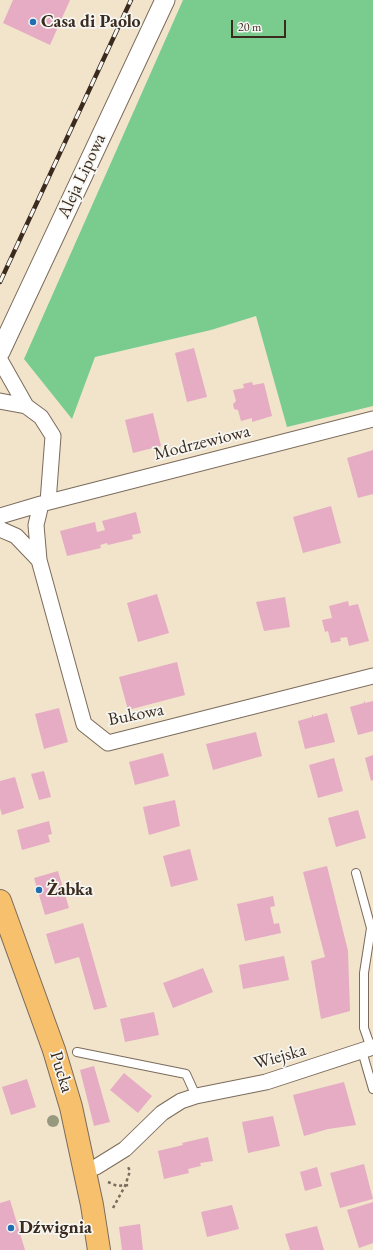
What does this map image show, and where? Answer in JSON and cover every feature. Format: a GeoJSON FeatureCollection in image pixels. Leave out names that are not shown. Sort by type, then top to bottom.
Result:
{"type":"FeatureCollection","features":[{"type":"Feature","properties":{"kind":"main road","name":"Pucka"},"geometry":{"type":"LineString","coordinates":[[0,901],[54,1050],[71,1107],[92,1205],[99,1250]]}},
{"type":"Feature","properties":{"kind":"street","name":"Aleja Lipowa"},"geometry":{"type":"LineString","coordinates":[[0,352],[165,0]]}},
{"type":"Feature","properties":{"kind":"street"},"geometry":{"type":"LineString","coordinates":[[0,360],[26,406]]}},
{"type":"Feature","properties":{"kind":"street"},"geometry":{"type":"LineString","coordinates":[[0,401],[26,406]]}},
{"type":"Feature","properties":{"kind":"street","name":"Bukowa"},"geometry":{"type":"LineString","coordinates":[[26,406],[41,417],[53,436],[44,503],[36,524],[39,560],[84,724],[108,743],[373,676]]}},
{"type":"Feature","properties":{"kind":"street","name":"Modrzewiowa"},"geometry":{"type":"LineString","coordinates":[[0,516],[44,503],[373,419]]}},
{"type":"Feature","properties":{"kind":"street"},"geometry":{"type":"LineString","coordinates":[[0,529],[16,536],[39,560]]}},
{"type":"Feature","properties":{"kind":"street","name":"Wiejska"},"geometry":{"type":"LineString","coordinates":[[84,1170],[96,1167],[125,1149],[162,1113],[181,1101],[196,1096],[266,1082],[369,1049]]}},
{"type":"Feature","properties":{"kind":"lane"},"geometry":{"type":"LineString","coordinates":[[356,873],[371,928],[364,973],[364,1028],[369,1049],[373,1089]]}},
{"type":"Feature","properties":{"kind":"lane"},"geometry":{"type":"LineString","coordinates":[[77,1052],[186,1074],[196,1096]]}},
{"type":"Feature","properties":{"kind":"path"},"geometry":{"type":"LineString","coordinates":[[110,1213],[130,1171],[126,1163]]}},
{"type":"Feature","properties":{"kind":"path"},"geometry":{"type":"LineString","coordinates":[[110,1184],[117,1186],[130,1185]]}},
{"type":"Feature","properties":{"kind":"green space"},"geometry":{"type":"Polygon","coordinates":[[[183,0],[373,0],[373,406],[287,427],[256,316],[211,330],[95,357],[72,419],[24,359],[183,0]]]}},
{"type":"Feature","properties":{"kind":"building"},"geometry":{"type":"Polygon","coordinates":[[[13,0],[70,0],[50,45],[3,23],[13,0]]]}},
{"type":"Feature","properties":{"kind":"building"},"geometry":{"type":"Polygon","coordinates":[[[194,348],[207,397],[187,402],[175,353],[194,348]]]}},
{"type":"Feature","properties":{"kind":"building"},"geometry":{"type":"Polygon","coordinates":[[[252,382],[253,385],[264,383],[272,416],[252,422],[252,418],[241,421],[238,410],[234,409],[233,404],[236,401],[233,390],[244,388],[243,384],[252,382]]]}},
{"type":"Feature","properties":{"kind":"building"},"geometry":{"type":"Polygon","coordinates":[[[153,413],[161,446],[133,453],[125,420],[153,413]]]}},
{"type":"Feature","properties":{"kind":"building"},"geometry":{"type":"Polygon","coordinates":[[[373,450],[373,494],[358,498],[347,458],[373,450]]]}},
{"type":"Feature","properties":{"kind":"building"},"geometry":{"type":"Polygon","coordinates":[[[331,506],[341,543],[303,553],[293,517],[331,506]]]}},
{"type":"Feature","properties":{"kind":"building"},"geometry":{"type":"Polygon","coordinates":[[[136,512],[141,533],[132,535],[133,539],[108,545],[107,543],[100,545],[101,548],[67,556],[60,531],[95,522],[97,532],[105,530],[102,521],[136,512]]]}},
{"type":"Feature","properties":{"kind":"building"},"geometry":{"type":"Polygon","coordinates":[[[157,594],[169,633],[138,642],[127,603],[157,594]]]}},
{"type":"Feature","properties":{"kind":"building"},"geometry":{"type":"Polygon","coordinates":[[[285,597],[290,627],[264,631],[256,602],[285,597]]]}},
{"type":"Feature","properties":{"kind":"building"},"geometry":{"type":"Polygon","coordinates":[[[348,601],[349,606],[358,604],[369,641],[349,646],[347,637],[340,638],[341,641],[331,643],[328,631],[325,632],[322,620],[332,618],[329,606],[348,601]]]}},
{"type":"Feature","properties":{"kind":"building"},"geometry":{"type":"Polygon","coordinates":[[[177,662],[185,695],[128,710],[119,677],[177,662]]]}},
{"type":"Feature","properties":{"kind":"building"},"geometry":{"type":"Polygon","coordinates":[[[365,701],[365,703],[373,701],[373,731],[358,735],[350,707],[364,703],[365,701]]]}},
{"type":"Feature","properties":{"kind":"building"},"geometry":{"type":"Polygon","coordinates":[[[59,708],[68,742],[44,749],[35,714],[59,708]]]}},
{"type":"Feature","properties":{"kind":"building"},"geometry":{"type":"Polygon","coordinates":[[[327,713],[335,742],[305,749],[298,721],[312,717],[312,715],[313,717],[327,713]]]}},
{"type":"Feature","properties":{"kind":"building"},"geometry":{"type":"Polygon","coordinates":[[[256,732],[262,756],[213,770],[206,744],[256,732]]]}},
{"type":"Feature","properties":{"kind":"building"},"geometry":{"type":"Polygon","coordinates":[[[163,753],[169,776],[135,785],[129,762],[163,753]]]}},
{"type":"Feature","properties":{"kind":"building"},"geometry":{"type":"Polygon","coordinates":[[[373,755],[373,780],[371,781],[365,758],[373,755]]]}},
{"type":"Feature","properties":{"kind":"building"},"geometry":{"type":"Polygon","coordinates":[[[334,758],[343,791],[318,798],[309,765],[334,758]]]}},
{"type":"Feature","properties":{"kind":"building"},"geometry":{"type":"Polygon","coordinates":[[[44,771],[51,797],[39,800],[31,774],[44,771]]]}},
{"type":"Feature","properties":{"kind":"building"},"geometry":{"type":"Polygon","coordinates":[[[15,777],[24,808],[2,815],[0,808],[0,781],[15,777]]]}},
{"type":"Feature","properties":{"kind":"building"},"geometry":{"type":"Polygon","coordinates":[[[175,800],[180,826],[149,835],[143,807],[175,800]]]}},
{"type":"Feature","properties":{"kind":"building"},"geometry":{"type":"Polygon","coordinates":[[[358,810],[366,838],[336,847],[328,818],[358,810]]]}},
{"type":"Feature","properties":{"kind":"building"},"geometry":{"type":"Polygon","coordinates":[[[49,821],[52,834],[48,835],[50,842],[22,850],[17,830],[49,821]]]}},
{"type":"Feature","properties":{"kind":"building"},"geometry":{"type":"Polygon","coordinates":[[[190,849],[198,880],[171,887],[163,856],[190,849]]]}},
{"type":"Feature","properties":{"kind":"building"},"geometry":{"type":"Polygon","coordinates":[[[327,866],[348,951],[350,1011],[321,1019],[311,961],[325,957],[303,872],[327,866]]]}},
{"type":"Feature","properties":{"kind":"building"},"geometry":{"type":"Polygon","coordinates":[[[58,871],[69,908],[45,915],[34,878],[58,871]]]}},
{"type":"Feature","properties":{"kind":"building"},"geometry":{"type":"Polygon","coordinates":[[[273,896],[275,906],[270,907],[274,924],[279,923],[281,933],[245,941],[237,904],[273,896]]]}},
{"type":"Feature","properties":{"kind":"building"},"geometry":{"type":"Polygon","coordinates":[[[83,923],[107,1007],[94,1010],[79,957],[55,964],[46,934],[83,923]]]}},
{"type":"Feature","properties":{"kind":"building"},"geometry":{"type":"Polygon","coordinates":[[[284,956],[289,980],[243,989],[239,965],[284,956]]]}},
{"type":"Feature","properties":{"kind":"building"},"geometry":{"type":"Polygon","coordinates":[[[203,968],[213,992],[173,1008],[163,983],[203,968]]]}},
{"type":"Feature","properties":{"kind":"building"},"geometry":{"type":"Polygon","coordinates":[[[154,1012],[159,1035],[125,1042],[120,1019],[154,1012]]]}},
{"type":"Feature","properties":{"kind":"building"},"geometry":{"type":"Polygon","coordinates":[[[94,1066],[110,1122],[94,1126],[80,1070],[94,1066]]]}},
{"type":"Feature","properties":{"kind":"building"},"geometry":{"type":"Polygon","coordinates":[[[124,1073],[152,1096],[138,1113],[110,1090],[124,1073]]]}},
{"type":"Feature","properties":{"kind":"building"},"geometry":{"type":"Polygon","coordinates":[[[27,1079],[36,1107],[11,1115],[2,1087],[27,1079]]]}},
{"type":"Feature","properties":{"kind":"building"},"geometry":{"type":"Polygon","coordinates":[[[344,1082],[356,1125],[328,1129],[304,1136],[293,1095],[344,1082]]]}},
{"type":"Feature","properties":{"kind":"building"},"geometry":{"type":"Polygon","coordinates":[[[273,1116],[280,1146],[248,1153],[242,1122],[273,1116]]]}},
{"type":"Feature","properties":{"kind":"building"},"geometry":{"type":"Polygon","coordinates":[[[208,1137],[213,1161],[200,1163],[201,1166],[188,1169],[189,1173],[164,1179],[158,1151],[183,1145],[182,1143],[208,1137]]]}},
{"type":"Feature","properties":{"kind":"building"},"geometry":{"type":"Polygon","coordinates":[[[364,1164],[373,1199],[340,1208],[330,1173],[364,1164]]]}},
{"type":"Feature","properties":{"kind":"building"},"geometry":{"type":"Polygon","coordinates":[[[317,1167],[322,1186],[305,1191],[300,1172],[317,1167]]]}},
{"type":"Feature","properties":{"kind":"building"},"geometry":{"type":"Polygon","coordinates":[[[10,1200],[25,1250],[0,1250],[0,1203],[10,1200]]]}},
{"type":"Feature","properties":{"kind":"building"},"geometry":{"type":"Polygon","coordinates":[[[373,1202],[373,1243],[359,1248],[347,1210],[373,1202]]]}},
{"type":"Feature","properties":{"kind":"building"},"geometry":{"type":"Polygon","coordinates":[[[232,1205],[239,1229],[207,1237],[201,1212],[232,1205]]]}},
{"type":"Feature","properties":{"kind":"building"},"geometry":{"type":"Polygon","coordinates":[[[140,1224],[143,1250],[122,1250],[119,1227],[140,1224]]]}},
{"type":"Feature","properties":{"kind":"building"},"geometry":{"type":"Polygon","coordinates":[[[317,1226],[324,1250],[290,1250],[285,1234],[317,1226]]]}},
{"type":"Feature","properties":{"kind":"railway"},"geometry":{"type":"LineString","coordinates":[[0,282],[131,0]]}},
{"type":"Feature","properties":{"kind":"place","name":"Casa di Paolo"},"geometry":{"type":"Point","coordinates":[33,22]}},
{"type":"Feature","properties":{"kind":"place","name":"Żabka"},"geometry":{"type":"Point","coordinates":[39,890]}},
{"type":"Feature","properties":{"kind":"place","name":"Dźwignia"},"geometry":{"type":"Point","coordinates":[11,1228]}}]}
